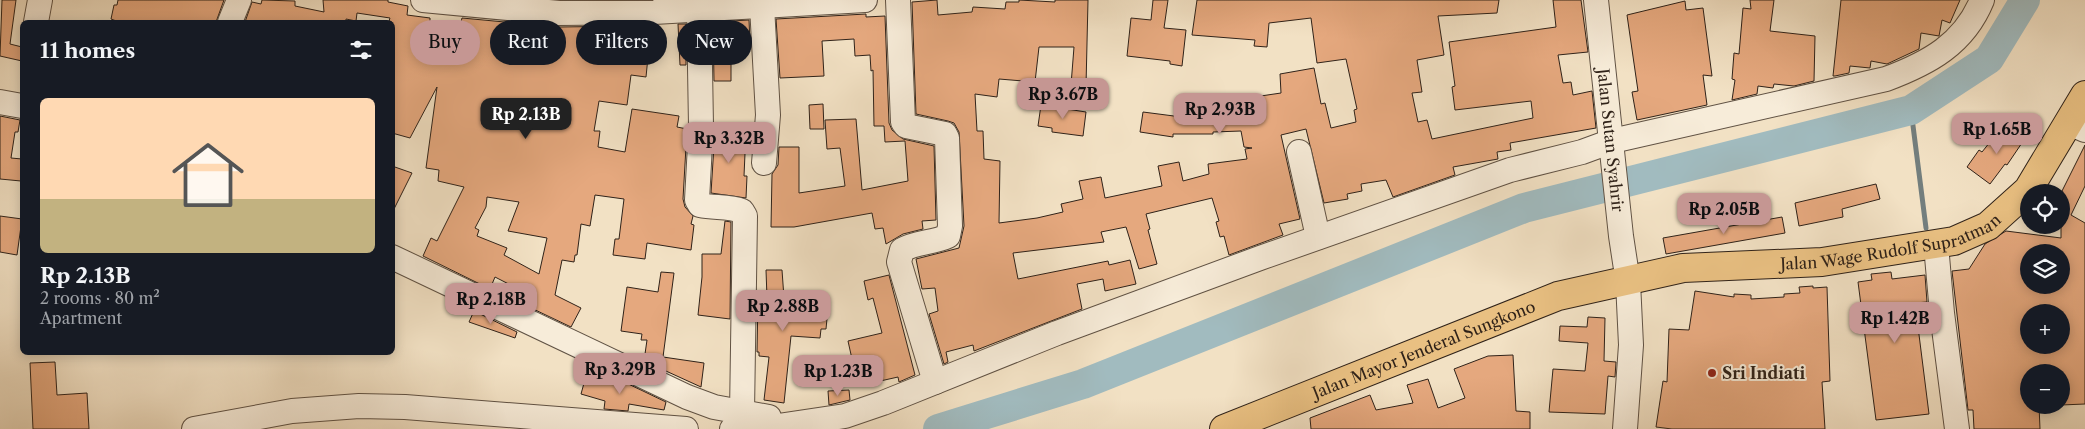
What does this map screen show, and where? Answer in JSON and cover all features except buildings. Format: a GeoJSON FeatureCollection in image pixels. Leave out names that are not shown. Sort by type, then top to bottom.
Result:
{"type":"FeatureCollection","features":[{"type":"Feature","properties":{"kind":"main road","name":"Jalan Wage Rudolf Supratman"},"geometry":{"type":"LineString","coordinates":[[1628,282],[1684,268],[1822,262],[1954,241],[1988,226],[2028,190],[2077,127],[2085,95]]}},
{"type":"Feature","properties":{"kind":"main road","name":"Jalan Mayor Jenderal Sungkono"},"geometry":{"type":"LineString","coordinates":[[1238,427],[1558,296],[1628,282]]}},
{"type":"Feature","properties":{"kind":"street"},"geometry":{"type":"LineString","coordinates":[[36,20],[40,0]]}},
{"type":"Feature","properties":{"kind":"street"},"geometry":{"type":"LineString","coordinates":[[231,20],[239,0]]}},
{"type":"Feature","properties":{"kind":"street"},"geometry":{"type":"LineString","coordinates":[[423,0],[559,13],[700,9],[865,0]]}},
{"type":"Feature","properties":{"kind":"street"},"geometry":{"type":"LineString","coordinates":[[898,0],[903,122],[906,126],[945,134],[946,138],[950,226],[948,236],[910,245],[902,250],[899,262],[935,382]]}},
{"type":"Feature","properties":{"kind":"street","name":"Jalan Sutan Syahrir"},"geometry":{"type":"LineString","coordinates":[[1596,0],[1619,220],[1628,282],[1631,345],[1625,429]]}},
{"type":"Feature","properties":{"kind":"street"},"geometry":{"type":"LineString","coordinates":[[395,258],[737,421],[810,422],[845,416],[1066,330],[1318,237],[1510,170],[1886,79],[1917,67],[1953,44],[1972,21],[1982,0]]}},
{"type":"Feature","properties":{"kind":"street"},"geometry":{"type":"LineString","coordinates":[[762,6],[768,115],[764,164]]}},
{"type":"Feature","properties":{"kind":"street"},"geometry":{"type":"LineString","coordinates":[[700,9],[701,126],[697,200],[700,205],[734,208],[742,211],[745,216],[737,421]]}},
{"type":"Feature","properties":{"kind":"street"},"geometry":{"type":"LineString","coordinates":[[1299,152],[1318,237]]}},
{"type":"Feature","properties":{"kind":"street"},"geometry":{"type":"LineString","coordinates":[[1936,245],[1942,313],[1957,429]]}},
{"type":"Feature","properties":{"kind":"street"},"geometry":{"type":"LineString","coordinates":[[194,429],[292,411],[359,406],[405,407],[686,429]]}},
{"type":"Feature","properties":{"kind":"waterway"},"geometry":{"type":"LineString","coordinates":[[938,429],[1083,384],[1524,208],[1911,110],[1989,59],[2025,0]]}},
{"type":"Feature","properties":{"kind":"waterway"},"geometry":{"type":"LineString","coordinates":[[1911,110],[1926,228]]}},
{"type":"Feature","properties":{"kind":"place","name":"Sri Indiati"},"geometry":{"type":"Point","coordinates":[1712,373]}}]}
